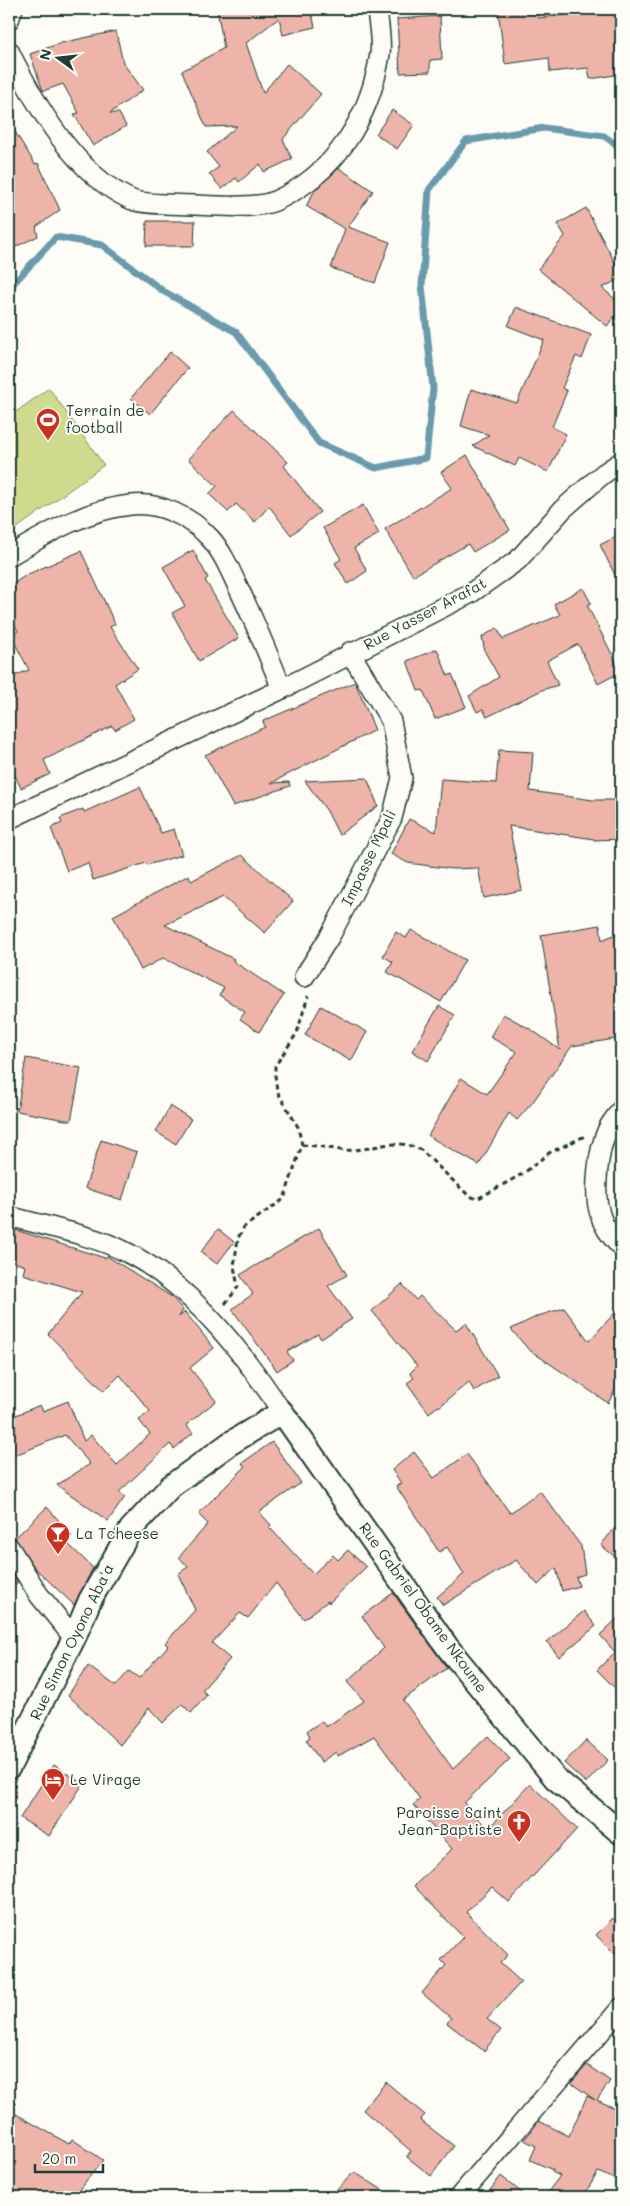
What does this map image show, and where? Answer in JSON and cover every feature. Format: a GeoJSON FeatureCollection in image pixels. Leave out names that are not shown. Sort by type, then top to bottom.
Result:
{"type":"FeatureCollection","features":[{"type":"Feature","properties":{"kind":"street"},"geometry":{"type":"LineString","coordinates":[[9,20],[13,9]]}},
{"type":"Feature","properties":{"kind":"street"},"geometry":{"type":"LineString","coordinates":[[9,51],[32,99],[60,138],[92,174],[133,200],[225,207],[273,202],[314,177],[348,142],[370,99],[380,52],[377,9]]}},
{"type":"Feature","properties":{"kind":"street","name":"Rue Yasser Arafat"},"geometry":{"type":"LineString","coordinates":[[9,820],[282,689],[350,652],[471,593],[518,560],[563,509],[603,474],[621,462]]}},
{"type":"Feature","properties":{"kind":"street"},"geometry":{"type":"LineString","coordinates":[[9,556],[58,528],[95,514],[132,505],[163,509],[190,519],[210,538],[228,565],[282,689]]}},
{"type":"Feature","properties":{"kind":"street","name":"Impasse Mpali"},"geometry":{"type":"LineString","coordinates":[[307,984],[392,818],[402,778],[391,721],[350,652]]}},
{"type":"Feature","properties":{"kind":"street"},"geometry":{"type":"LineString","coordinates":[[621,1110],[608,1129],[600,1155],[598,1199],[600,1215],[614,1241],[621,1247]]}},
{"type":"Feature","properties":{"kind":"street"},"geometry":{"type":"LineString","coordinates":[[9,1216],[121,1249],[167,1279],[210,1318],[267,1389],[282,1412]]}},
{"type":"Feature","properties":{"kind":"street","name":"Rue Simon Oyono Aba'a"},"geometry":{"type":"LineString","coordinates":[[9,1767],[102,1578],[131,1529],[171,1486],[229,1444],[282,1412]]}},
{"type":"Feature","properties":{"kind":"street","name":"Rue Gabriel Obame Nkoume"},"geometry":{"type":"LineString","coordinates":[[282,1412],[454,1655],[555,1778],[621,1833]]}},
{"type":"Feature","properties":{"kind":"street"},"geometry":{"type":"LineString","coordinates":[[9,1547],[39,1595],[74,1638]]}},
{"type":"Feature","properties":{"kind":"street"},"geometry":{"type":"LineString","coordinates":[[459,2197],[621,2008]]}},
{"type":"Feature","properties":{"kind":"path"},"geometry":{"type":"LineString","coordinates":[[210,1318],[228,1302],[238,1287],[235,1254],[244,1227],[284,1199],[298,1160],[302,1144],[298,1127],[277,1091],[274,1075],[275,1066],[297,1033],[307,984]]}},
{"type":"Feature","properties":{"kind":"path"},"geometry":{"type":"LineString","coordinates":[[302,1144],[340,1150],[392,1143],[412,1146],[421,1150],[468,1195],[477,1199],[524,1174],[549,1153],[580,1137],[608,1129]]}},
{"type":"Feature","properties":{"kind":"green space","name":"Terrain de football"},"geometry":{"type":"Polygon","coordinates":[[[49,388],[104,465],[9,534],[9,417],[49,388]]]}},
{"type":"Feature","properties":{"kind":"building"},"geometry":{"type":"Polygon","coordinates":[[[217,9],[311,9],[315,27],[283,35],[279,18],[246,43],[263,93],[287,64],[321,94],[283,139],[292,159],[264,172],[260,164],[239,182],[236,178],[222,189],[209,174],[219,167],[207,152],[237,126],[206,127],[182,71],[224,48],[217,9]]]}},
{"type":"Feature","properties":{"kind":"building"},"geometry":{"type":"Polygon","coordinates":[[[498,9],[537,9],[538,18],[583,13],[583,9],[621,9],[621,74],[590,79],[588,68],[550,72],[549,58],[505,64],[498,9]]]}},
{"type":"Feature","properties":{"kind":"building"},"geometry":{"type":"Polygon","coordinates":[[[440,16],[442,59],[430,60],[430,72],[400,73],[397,19],[440,16]]]}},
{"type":"Feature","properties":{"kind":"building"},"geometry":{"type":"Polygon","coordinates":[[[116,31],[123,63],[143,90],[110,113],[119,113],[126,126],[93,146],[74,114],[79,113],[63,84],[43,91],[30,54],[61,43],[116,31]]]}},
{"type":"Feature","properties":{"kind":"building"},"geometry":{"type":"Polygon","coordinates":[[[392,110],[414,125],[397,149],[376,134],[392,110]]]}},
{"type":"Feature","properties":{"kind":"building"},"geometry":{"type":"Polygon","coordinates":[[[9,122],[35,164],[38,163],[60,210],[36,227],[38,236],[9,250],[9,122]]]}},
{"type":"Feature","properties":{"kind":"building"},"geometry":{"type":"Polygon","coordinates":[[[339,168],[373,191],[348,227],[390,242],[375,283],[331,268],[345,229],[306,206],[315,190],[339,168]]]}},
{"type":"Feature","properties":{"kind":"building"},"geometry":{"type":"Polygon","coordinates":[[[586,208],[621,274],[621,278],[602,288],[621,304],[621,309],[607,326],[538,269],[565,236],[558,224],[586,208]]]}},
{"type":"Feature","properties":{"kind":"building"},"geometry":{"type":"Polygon","coordinates":[[[147,221],[195,221],[194,246],[146,246],[147,221]]]}},
{"type":"Feature","properties":{"kind":"building"},"geometry":{"type":"Polygon","coordinates":[[[516,307],[591,335],[582,359],[576,356],[562,388],[567,391],[552,427],[566,434],[548,472],[519,458],[515,466],[473,446],[489,435],[461,426],[471,389],[517,403],[544,340],[508,326],[516,307]]]}},
{"type":"Feature","properties":{"kind":"building"},"geometry":{"type":"Polygon","coordinates":[[[170,352],[188,368],[150,414],[131,398],[170,352]]]}},
{"type":"Feature","properties":{"kind":"building"},"geometry":{"type":"Polygon","coordinates":[[[234,410],[288,462],[284,466],[320,512],[291,535],[269,506],[255,522],[236,504],[228,512],[209,494],[217,486],[188,459],[234,410]]]}},
{"type":"Feature","properties":{"kind":"building"},"geometry":{"type":"Polygon","coordinates":[[[467,455],[510,530],[473,552],[468,544],[413,576],[385,529],[452,488],[441,472],[467,455]]]}},
{"type":"Feature","properties":{"kind":"building"},"geometry":{"type":"Polygon","coordinates":[[[363,505],[379,534],[354,548],[367,571],[348,584],[335,563],[341,559],[323,528],[363,505]]]}},
{"type":"Feature","properties":{"kind":"building"},"geometry":{"type":"Polygon","coordinates":[[[621,534],[621,587],[600,545],[621,534]]]}},
{"type":"Feature","properties":{"kind":"building"},"geometry":{"type":"Polygon","coordinates":[[[193,550],[208,578],[205,580],[239,638],[199,661],[172,613],[185,606],[163,567],[193,550]]]}},
{"type":"Feature","properties":{"kind":"building"},"geometry":{"type":"Polygon","coordinates":[[[81,551],[115,624],[110,627],[138,669],[115,684],[134,719],[115,730],[112,726],[44,760],[50,774],[21,788],[9,763],[9,678],[29,670],[11,636],[18,631],[9,614],[9,587],[26,575],[81,551]]]}},
{"type":"Feature","properties":{"kind":"building"},"geometry":{"type":"Polygon","coordinates":[[[583,588],[591,603],[587,605],[621,672],[598,684],[578,644],[547,661],[558,685],[542,690],[487,717],[483,709],[477,712],[469,696],[499,677],[485,652],[482,637],[497,628],[503,639],[560,615],[554,604],[583,588]]]}},
{"type":"Feature","properties":{"kind":"building"},"geometry":{"type":"Polygon","coordinates":[[[437,649],[448,676],[452,674],[466,707],[435,719],[423,690],[418,691],[407,661],[437,649]]]}},
{"type":"Feature","properties":{"kind":"building"},"geometry":{"type":"Polygon","coordinates":[[[355,682],[375,730],[271,783],[289,782],[290,786],[233,806],[205,755],[265,727],[263,721],[355,682]]]}},
{"type":"Feature","properties":{"kind":"building"},"geometry":{"type":"Polygon","coordinates":[[[499,750],[533,752],[530,791],[593,800],[621,800],[621,839],[594,840],[509,826],[522,890],[484,898],[478,868],[453,869],[408,863],[391,854],[409,819],[436,832],[441,779],[496,783],[499,750]]]}},
{"type":"Feature","properties":{"kind":"building"},"geometry":{"type":"Polygon","coordinates":[[[367,778],[378,806],[339,835],[327,811],[305,781],[367,778]]]}},
{"type":"Feature","properties":{"kind":"building"},"geometry":{"type":"Polygon","coordinates":[[[140,787],[161,833],[174,829],[182,855],[147,865],[146,863],[93,880],[88,863],[67,871],[51,828],[62,823],[60,818],[83,809],[84,812],[140,787]]]}},
{"type":"Feature","properties":{"kind":"building"},"geometry":{"type":"Polygon","coordinates":[[[242,855],[293,901],[265,933],[223,897],[165,925],[234,959],[233,961],[284,995],[259,1032],[240,1019],[245,1012],[219,995],[224,988],[163,958],[141,970],[113,916],[189,875],[191,881],[242,855]]]}},
{"type":"Feature","properties":{"kind":"building"},"geometry":{"type":"Polygon","coordinates":[[[600,925],[602,940],[621,932],[621,1038],[572,1046],[532,1103],[517,1120],[509,1113],[479,1165],[428,1136],[461,1078],[487,1094],[517,1052],[490,1037],[503,1014],[532,1030],[560,1050],[541,935],[600,925]]]}},
{"type":"Feature","properties":{"kind":"building"},"geometry":{"type":"Polygon","coordinates":[[[411,930],[465,960],[441,1002],[387,972],[393,962],[383,956],[396,932],[406,938],[411,930]]]}},
{"type":"Feature","properties":{"kind":"building"},"geometry":{"type":"Polygon","coordinates":[[[321,1006],[367,1032],[351,1061],[305,1035],[321,1006]]]}},
{"type":"Feature","properties":{"kind":"building"},"geometry":{"type":"Polygon","coordinates":[[[439,1006],[455,1015],[428,1061],[412,1051],[439,1006]]]}},
{"type":"Feature","properties":{"kind":"building"},"geometry":{"type":"Polygon","coordinates":[[[26,1058],[81,1068],[71,1121],[17,1111],[26,1058]]]}},
{"type":"Feature","properties":{"kind":"building"},"geometry":{"type":"Polygon","coordinates":[[[170,1106],[191,1119],[176,1144],[156,1132],[170,1106]]]}},
{"type":"Feature","properties":{"kind":"building"},"geometry":{"type":"Polygon","coordinates":[[[101,1140],[137,1152],[122,1200],[85,1188],[101,1140]]]}},
{"type":"Feature","properties":{"kind":"building"},"geometry":{"type":"Polygon","coordinates":[[[9,1228],[105,1258],[107,1256],[172,1297],[183,1310],[179,1317],[185,1312],[214,1348],[190,1368],[216,1401],[186,1425],[193,1433],[174,1449],[170,1444],[119,1492],[125,1497],[108,1521],[57,1485],[90,1464],[65,1435],[15,1455],[9,1440],[9,1418],[40,1405],[43,1411],[68,1401],[84,1441],[91,1435],[117,1465],[150,1434],[139,1420],[150,1411],[120,1375],[104,1391],[48,1334],[82,1292],[23,1274],[25,1266],[9,1260],[9,1228]]]}},
{"type":"Feature","properties":{"kind":"building"},"geometry":{"type":"Polygon","coordinates":[[[319,1228],[347,1275],[328,1286],[352,1319],[321,1339],[318,1334],[287,1352],[293,1360],[277,1371],[232,1309],[253,1294],[240,1275],[319,1228]]]}},
{"type":"Feature","properties":{"kind":"building"},"geometry":{"type":"Polygon","coordinates":[[[218,1229],[234,1242],[217,1264],[201,1252],[218,1229]]]}},
{"type":"Feature","properties":{"kind":"building"},"geometry":{"type":"Polygon","coordinates":[[[402,1284],[416,1300],[420,1296],[456,1330],[466,1323],[498,1376],[474,1391],[469,1382],[429,1413],[407,1383],[414,1378],[410,1373],[417,1366],[372,1311],[402,1284]]]}},
{"type":"Feature","properties":{"kind":"building"},"geometry":{"type":"Polygon","coordinates":[[[621,1306],[621,1379],[608,1403],[528,1349],[511,1329],[538,1316],[564,1308],[589,1341],[621,1306]]]}},
{"type":"Feature","properties":{"kind":"building"},"geometry":{"type":"Polygon","coordinates":[[[272,1442],[301,1483],[259,1512],[271,1525],[269,1527],[313,1574],[333,1555],[338,1560],[348,1550],[366,1567],[329,1603],[328,1601],[304,1619],[276,1583],[248,1618],[240,1613],[212,1643],[230,1659],[202,1690],[207,1695],[191,1713],[182,1704],[163,1723],[149,1708],[120,1745],[68,1695],[88,1666],[116,1686],[129,1671],[139,1678],[168,1646],[165,1643],[195,1610],[178,1574],[188,1567],[179,1557],[208,1524],[198,1514],[245,1467],[242,1463],[272,1442]]]}},
{"type":"Feature","properties":{"kind":"building"},"geometry":{"type":"Polygon","coordinates":[[[414,1452],[434,1478],[467,1454],[510,1513],[540,1491],[581,1546],[585,1574],[576,1577],[579,1586],[562,1591],[556,1568],[538,1585],[516,1560],[443,1605],[437,1597],[464,1574],[447,1547],[439,1552],[396,1486],[401,1483],[392,1470],[414,1452]]]}},
{"type":"Feature","properties":{"kind":"building"},"geometry":{"type":"Polygon","coordinates":[[[47,1507],[72,1536],[65,1541],[93,1568],[74,1605],[35,1568],[15,1538],[47,1507]]]}},
{"type":"Feature","properties":{"kind":"building"},"geometry":{"type":"Polygon","coordinates":[[[621,1520],[621,1562],[601,1545],[621,1520]]]}},
{"type":"Feature","properties":{"kind":"building"},"geometry":{"type":"Polygon","coordinates":[[[9,1568],[18,1582],[9,1589],[9,1568]]]}},
{"type":"Feature","properties":{"kind":"building"},"geometry":{"type":"Polygon","coordinates":[[[393,1593],[447,1668],[403,1700],[453,1769],[488,1736],[510,1759],[464,1803],[488,1829],[530,1784],[577,1829],[509,1902],[492,1887],[466,1912],[508,1955],[500,1963],[521,1982],[487,2019],[501,2030],[484,2051],[447,2023],[451,2018],[422,1993],[446,1965],[441,1960],[463,1937],[414,1886],[452,1849],[413,1805],[420,1799],[374,1736],[338,1756],[336,1752],[321,1762],[306,1740],[310,1737],[307,1731],[322,1721],[326,1727],[364,1701],[347,1682],[384,1648],[362,1616],[393,1593]]]}},
{"type":"Feature","properties":{"kind":"building"},"geometry":{"type":"Polygon","coordinates":[[[584,1611],[596,1626],[559,1657],[547,1642],[584,1611]]]}},
{"type":"Feature","properties":{"kind":"building"},"geometry":{"type":"Polygon","coordinates":[[[621,1615],[621,1694],[597,1670],[615,1652],[600,1635],[621,1615]]]}},
{"type":"Feature","properties":{"kind":"building"},"geometry":{"type":"Polygon","coordinates":[[[586,1740],[608,1760],[586,1783],[564,1763],[586,1740]]]}},
{"type":"Feature","properties":{"kind":"building"},"geometry":{"type":"Polygon","coordinates":[[[54,1765],[83,1784],[49,1836],[20,1818],[54,1765]]]}},
{"type":"Feature","properties":{"kind":"building"},"geometry":{"type":"Polygon","coordinates":[[[613,1918],[621,1926],[621,1960],[596,1935],[613,1918]]]}},
{"type":"Feature","properties":{"kind":"building"},"geometry":{"type":"Polygon","coordinates":[[[587,2065],[610,2081],[597,2100],[621,2111],[621,2182],[598,2172],[583,2197],[544,2197],[560,2176],[552,2172],[553,2170],[530,2160],[536,2146],[524,2140],[539,2121],[569,2136],[587,2096],[595,2100],[571,2083],[587,2065]]]}},
{"type":"Feature","properties":{"kind":"building"},"geometry":{"type":"Polygon","coordinates":[[[386,2082],[425,2115],[420,2120],[454,2146],[431,2176],[407,2157],[411,2151],[363,2110],[386,2082]]]}},
{"type":"Feature","properties":{"kind":"building"},"geometry":{"type":"Polygon","coordinates":[[[9,2110],[69,2144],[72,2139],[103,2160],[78,2191],[77,2197],[26,2197],[9,2187],[9,2110]]]}},
{"type":"Feature","properties":{"kind":"building"},"geometry":{"type":"Polygon","coordinates":[[[354,2172],[394,2197],[330,2197],[354,2172]]]}},
{"type":"Feature","properties":{"kind":"building"},"geometry":{"type":"Polygon","coordinates":[[[501,2176],[527,2197],[485,2197],[501,2176]]]}},
{"type":"Feature","properties":{"kind":"waterway"},"geometry":{"type":"LineString","coordinates":[[9,295],[13,284],[56,237],[102,245],[163,291],[236,332],[319,443],[376,468],[426,458],[433,388],[422,286],[429,190],[466,141],[544,128],[604,136],[621,148]]}},
{"type":"Feature","properties":{"kind":"place","name":"Terrain de football"},"geometry":{"type":"Point","coordinates":[48,441]}},
{"type":"Feature","properties":{"kind":"place","name":"La Tcheese"},"geometry":{"type":"Point","coordinates":[58,1555]}},
{"type":"Feature","properties":{"kind":"place","name":"Le Virage"},"geometry":{"type":"Point","coordinates":[53,1801]}},
{"type":"Feature","properties":{"kind":"place","name":"Paroisse Saint Jean-Baptiste"},"geometry":{"type":"Point","coordinates":[519,1843]}}]}
